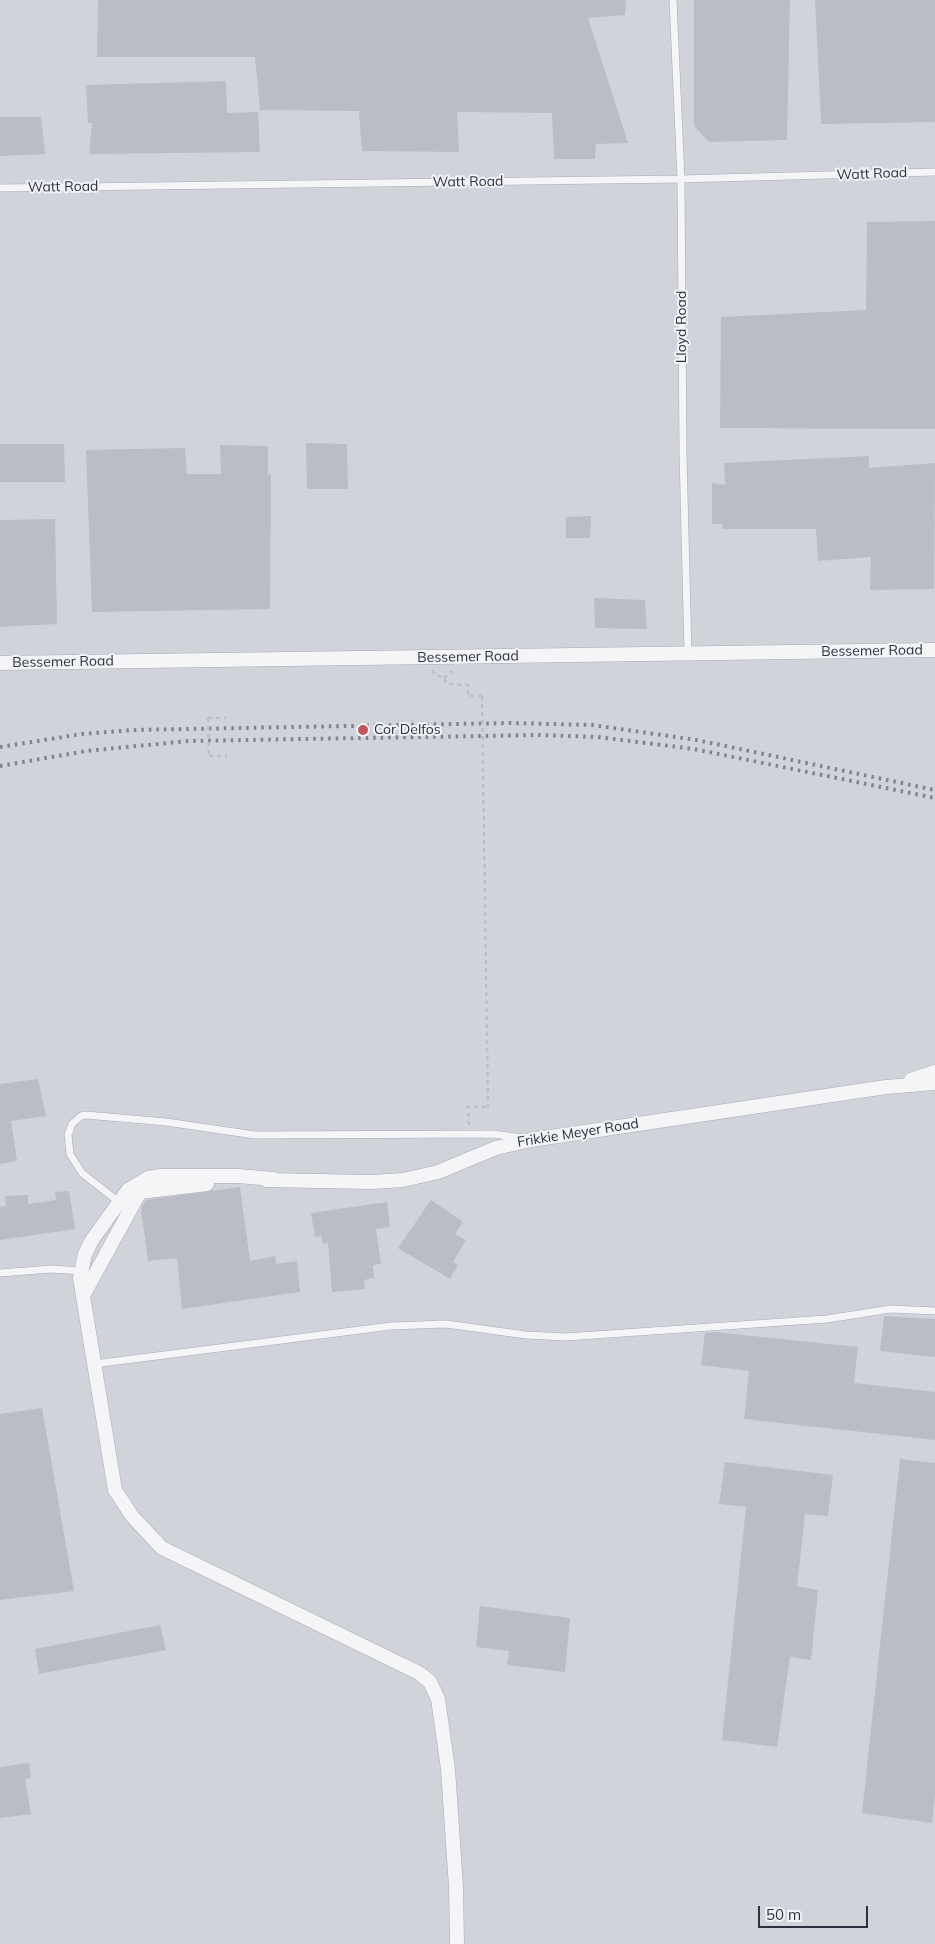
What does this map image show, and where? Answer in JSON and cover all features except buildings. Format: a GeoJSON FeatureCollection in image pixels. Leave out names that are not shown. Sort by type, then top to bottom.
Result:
{"type":"FeatureCollection","features":[{"type":"Feature","properties":{"kind":"street","name":"Bessemer Road"},"geometry":{"type":"LineString","coordinates":[[0,663],[935,650]]}},
{"type":"Feature","properties":{"kind":"street","name":"Frikkie Meyer Road"},"geometry":{"type":"LineString","coordinates":[[886,1087],[935,1072]]}},
{"type":"Feature","properties":{"kind":"street","name":"Frikkie Meyer Road"},"geometry":{"type":"LineString","coordinates":[[274,1179],[371,1182],[403,1180],[438,1172],[503,1146],[531,1140],[886,1087],[935,1083]]}},
{"type":"Feature","properties":{"kind":"street"},"geometry":{"type":"LineString","coordinates":[[274,1179],[238,1176],[162,1176],[148,1178],[131,1186],[92,1240],[80,1270],[81,1285],[115,1490],[128,1511],[162,1548],[419,1673],[434,1688],[438,1699],[448,1769],[456,1887],[457,1944]]}},
{"type":"Feature","properties":{"kind":"street"},"geometry":{"type":"LineString","coordinates":[[84,1294],[136,1198],[145,1191],[274,1179]]}},
{"type":"Feature","properties":{"kind":"lane","name":"Lloyd Road"},"geometry":{"type":"LineString","coordinates":[[673,0],[681,179],[683,454],[688,654]]}},
{"type":"Feature","properties":{"kind":"lane","name":"Watt Road"},"geometry":{"type":"LineString","coordinates":[[0,188],[681,179],[935,172]]}},
{"type":"Feature","properties":{"kind":"lane"},"geometry":{"type":"LineString","coordinates":[[130,1211],[82,1173],[70,1154],[68,1135],[72,1124],[81,1116],[166,1122],[255,1135],[493,1134],[531,1140]]}},
{"type":"Feature","properties":{"kind":"lane"},"geometry":{"type":"LineString","coordinates":[[0,1273],[51,1269],[80,1270],[94,1276]]}},
{"type":"Feature","properties":{"kind":"lane"},"geometry":{"type":"LineString","coordinates":[[94,1364],[391,1326],[446,1324],[533,1336],[566,1336],[827,1319],[891,1309],[935,1312]]}},
{"type":"Feature","properties":{"kind":"path"},"geometry":{"type":"LineString","coordinates":[[447,684],[468,685],[468,696],[482,696],[488,1107],[468,1107],[470,1134]]}},
{"type":"Feature","properties":{"kind":"path"},"geometry":{"type":"LineString","coordinates":[[226,718],[208,718],[209,756],[227,756]]}},
{"type":"Feature","properties":{"kind":"shaded area"},"geometry":{"type":"Polygon","coordinates":[[[0,0],[935,0],[935,1944],[0,1944],[0,0]]]}},
{"type":"Feature","properties":{"kind":"railway"},"geometry":{"type":"LineString","coordinates":[[0,747],[82,734],[133,730],[510,723],[592,725],[697,740],[935,790]]}},
{"type":"Feature","properties":{"kind":"railway"},"geometry":{"type":"LineString","coordinates":[[0,766],[86,751],[188,741],[539,735],[598,737],[694,749],[935,798]]}},
{"type":"Feature","properties":{"kind":"place","name":"Cor Delfos"},"geometry":{"type":"Point","coordinates":[363,730]}}]}
